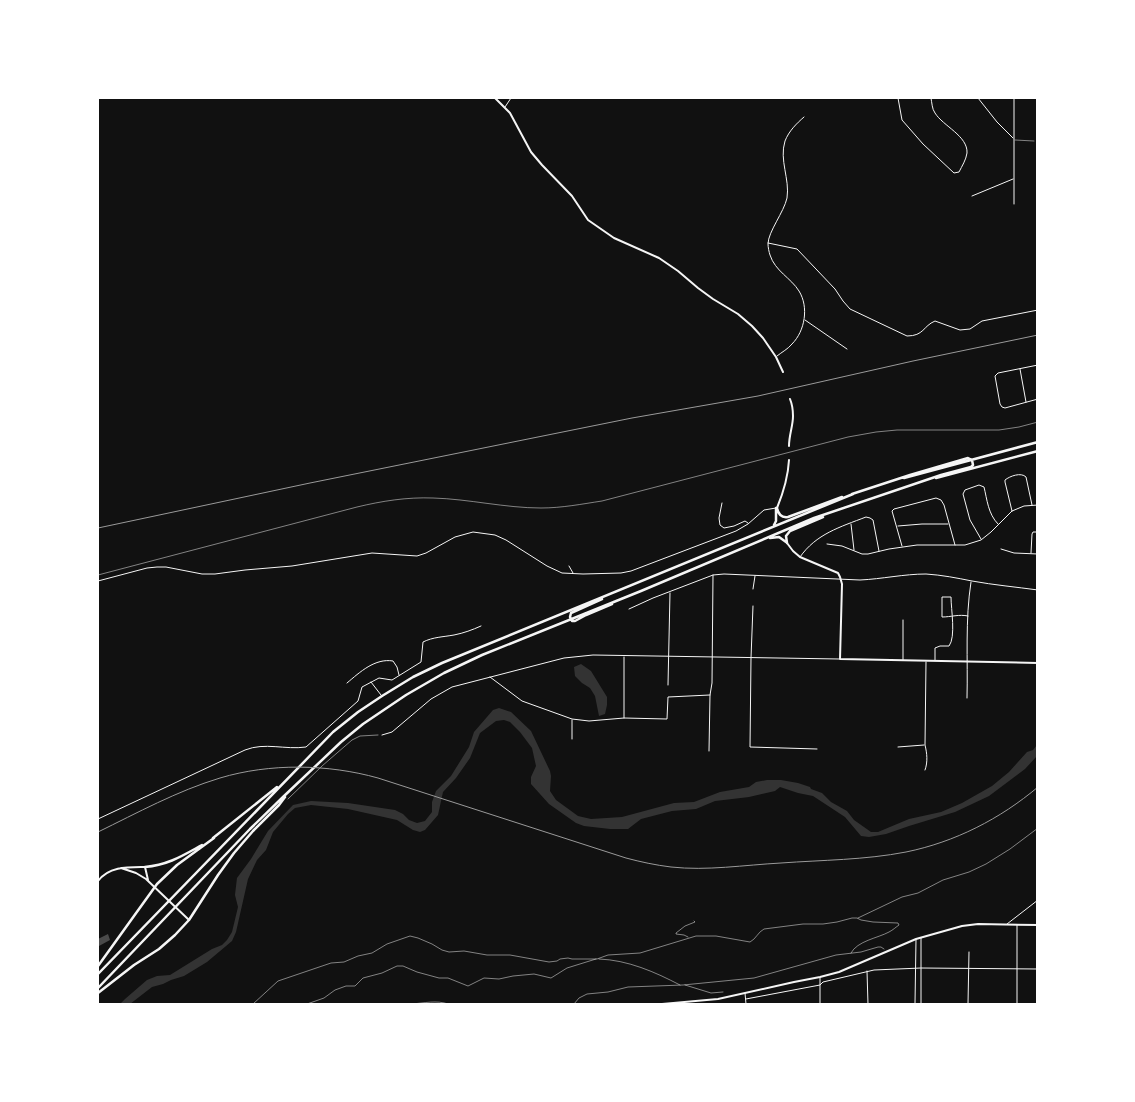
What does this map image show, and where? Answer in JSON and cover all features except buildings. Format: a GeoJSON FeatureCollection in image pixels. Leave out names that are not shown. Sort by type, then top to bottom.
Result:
{"type":"FeatureCollection","features":[{"type":"Feature","properties":{"kind":"highway"},"geometry":{"type":"LineString","coordinates":[[98,974],[334,732],[358,712],[413,677],[497,640],[853,494],[897,480],[1038,442]]}},
{"type":"Feature","properties":{"kind":"highway"},"geometry":{"type":"LineString","coordinates":[[98,988],[250,829],[342,742],[363,724],[406,695],[444,673],[482,655],[570,619],[575,621],[618,600],[814,518],[929,480],[1038,451]]}},
{"type":"Feature","properties":{"kind":"highway"},"geometry":{"type":"LineString","coordinates":[[929,480],[971,467],[973,465],[972,460]]}},
{"type":"Feature","properties":{"kind":"highway"},"geometry":{"type":"LineString","coordinates":[[777,508],[780,515],[785,518],[836,498],[853,494]]}},
{"type":"Feature","properties":{"kind":"highway"},"geometry":{"type":"LineString","coordinates":[[787,543],[786,536],[790,531],[848,506]]}},
{"type":"Feature","properties":{"kind":"highway"},"geometry":{"type":"LineString","coordinates":[[774,526],[777,508]]}},
{"type":"Feature","properties":{"kind":"highway"},"geometry":{"type":"LineString","coordinates":[[761,540],[779,537],[787,543]]}},
{"type":"Feature","properties":{"kind":"highway"},"geometry":{"type":"LineString","coordinates":[[570,619],[571,612],[610,594]]}},
{"type":"Feature","properties":{"kind":"highway"},"geometry":{"type":"LineString","coordinates":[[98,966],[154,887],[177,865],[284,782]]}},
{"type":"Feature","properties":{"kind":"highway"},"geometry":{"type":"LineString","coordinates":[[98,993],[175,936],[189,920],[234,853],[279,805],[290,790]]}},
{"type":"Feature","properties":{"kind":"highway"},"geometry":{"type":"LineString","coordinates":[[145,866],[160,865],[173,861],[214,838]]}},
{"type":"Feature","properties":{"kind":"street"},"geometry":{"type":"LineString","coordinates":[[495,98],[510,113],[531,152],[572,196],[592,223],[614,238],[659,258],[713,299],[738,314],[764,338],[776,356],[783,372]]}},
{"type":"Feature","properties":{"kind":"street"},"geometry":{"type":"LineString","coordinates":[[504,108],[511,98]]}},
{"type":"Feature","properties":{"kind":"street"},"geometry":{"type":"LineString","coordinates":[[898,98],[902,120],[923,144],[954,174],[959,172],[965,159],[966,148],[964,141],[935,113],[930,98]]}},
{"type":"Feature","properties":{"kind":"street"},"geometry":{"type":"LineString","coordinates":[[978,98],[1014,140]]}},
{"type":"Feature","properties":{"kind":"street"},"geometry":{"type":"LineString","coordinates":[[1014,98],[1014,204]]}},
{"type":"Feature","properties":{"kind":"street"},"geometry":{"type":"LineString","coordinates":[[776,356],[793,344],[801,331],[804,320],[804,305],[799,290],[776,266],[771,257],[768,243],[774,226],[784,208],[787,196],[783,159],[785,140],[792,128],[804,117]]}},
{"type":"Feature","properties":{"kind":"street"},"geometry":{"type":"LineString","coordinates":[[972,196],[1014,179]]}},
{"type":"Feature","properties":{"kind":"street"},"geometry":{"type":"LineString","coordinates":[[768,243],[798,249],[835,288],[850,309],[907,336],[921,333],[935,321],[964,330],[970,329],[982,321],[1038,310]]}},
{"type":"Feature","properties":{"kind":"street"},"geometry":{"type":"LineString","coordinates":[[804,320],[847,349]]}},
{"type":"Feature","properties":{"kind":"street"},"geometry":{"type":"LineString","coordinates":[[1038,366],[998,373],[995,378],[1000,404],[1006,408],[1038,399]]}},
{"type":"Feature","properties":{"kind":"street"},"geometry":{"type":"LineString","coordinates":[[1020,369],[1026,402]]}},
{"type":"Feature","properties":{"kind":"street"},"geometry":{"type":"LineString","coordinates":[[788,446],[793,418],[790,399]]}},
{"type":"Feature","properties":{"kind":"street"},"geometry":{"type":"LineString","coordinates":[[98,581],[157,567],[202,574],[215,574],[292,566],[372,553],[417,556],[455,537],[473,532],[483,532],[506,540],[546,566],[562,573],[621,573],[631,571],[736,531],[748,524],[764,510],[777,508],[785,488],[789,460]]}},
{"type":"Feature","properties":{"kind":"street"},"geometry":{"type":"LineString","coordinates":[[1012,511],[1005,480],[1021,474],[1026,477],[1032,505]]}},
{"type":"Feature","properties":{"kind":"street"},"geometry":{"type":"LineString","coordinates":[[981,540],[970,520],[963,492],[966,489],[979,485],[982,486],[991,514],[999,524]]}},
{"type":"Feature","properties":{"kind":"street"},"geometry":{"type":"LineString","coordinates":[[902,547],[892,511],[933,498],[939,498],[944,504],[955,546]]}},
{"type":"Feature","properties":{"kind":"street"},"geometry":{"type":"LineString","coordinates":[[722,503],[719,518],[720,525],[724,528],[745,521],[748,524]]}},
{"type":"Feature","properties":{"kind":"street"},"geometry":{"type":"LineString","coordinates":[[827,544],[842,546],[868,554],[902,547],[970,544],[981,540],[1012,511],[1024,506],[1038,506]]}},
{"type":"Feature","properties":{"kind":"street"},"geometry":{"type":"LineString","coordinates":[[800,557],[808,546],[821,536],[866,517],[873,520],[879,552]]}},
{"type":"Feature","properties":{"kind":"street"},"geometry":{"type":"LineString","coordinates":[[851,523],[854,551]]}},
{"type":"Feature","properties":{"kind":"street"},"geometry":{"type":"LineString","coordinates":[[896,527],[922,524],[949,524]]}},
{"type":"Feature","properties":{"kind":"street"},"geometry":{"type":"LineString","coordinates":[[1031,554],[1032,534],[1033,532],[1038,532]]}},
{"type":"Feature","properties":{"kind":"street"},"geometry":{"type":"LineString","coordinates":[[787,543],[800,557],[836,572],[841,578],[840,660]]}},
{"type":"Feature","properties":{"kind":"street"},"geometry":{"type":"LineString","coordinates":[[1002,549],[1014,553],[1038,554]]}},
{"type":"Feature","properties":{"kind":"street"},"geometry":{"type":"LineString","coordinates":[[569,566],[573,574]]}},
{"type":"Feature","properties":{"kind":"street"},"geometry":{"type":"LineString","coordinates":[[629,609],[713,575],[724,574],[867,580],[925,574],[1038,590]]}},
{"type":"Feature","properties":{"kind":"street"},"geometry":{"type":"LineString","coordinates":[[709,751],[713,575]]}},
{"type":"Feature","properties":{"kind":"street"},"geometry":{"type":"LineString","coordinates":[[754,590],[755,576]]}},
{"type":"Feature","properties":{"kind":"street"},"geometry":{"type":"LineString","coordinates":[[967,698],[968,597],[971,581]]}},
{"type":"Feature","properties":{"kind":"street"},"geometry":{"type":"LineString","coordinates":[[668,685],[670,592]]}},
{"type":"Feature","properties":{"kind":"street"},"geometry":{"type":"LineString","coordinates":[[935,661],[935,648],[949,646],[953,641],[952,617],[951,597],[942,597],[942,617],[952,617],[959,614],[968,616]]}},
{"type":"Feature","properties":{"kind":"street"},"geometry":{"type":"LineString","coordinates":[[754,606],[751,658],[750,747],[817,749]]}},
{"type":"Feature","properties":{"kind":"street"},"geometry":{"type":"LineString","coordinates":[[903,620],[903,661]]}},
{"type":"Feature","properties":{"kind":"street"},"geometry":{"type":"LineString","coordinates":[[98,818],[254,746],[306,747],[358,701],[362,686],[380,678],[392,680],[422,662],[423,642],[430,638],[471,631],[481,626]]}},
{"type":"Feature","properties":{"kind":"street"},"geometry":{"type":"LineString","coordinates":[[382,735],[391,733],[442,691],[564,658],[593,655],[624,655],[1038,662]]}},
{"type":"Feature","properties":{"kind":"street"},"geometry":{"type":"LineString","coordinates":[[624,655],[624,718]]}},
{"type":"Feature","properties":{"kind":"street"},"geometry":{"type":"LineString","coordinates":[[347,682],[369,666],[388,660],[393,661],[399,676]]}},
{"type":"Feature","properties":{"kind":"street"},"geometry":{"type":"LineString","coordinates":[[925,770],[927,764],[925,745],[926,661]]}},
{"type":"Feature","properties":{"kind":"street"},"geometry":{"type":"LineString","coordinates":[[489,677],[522,701],[572,719],[590,721],[624,718],[667,719],[668,697],[710,695]]}},
{"type":"Feature","properties":{"kind":"street"},"geometry":{"type":"LineString","coordinates":[[371,682],[382,696]]}},
{"type":"Feature","properties":{"kind":"street"},"geometry":{"type":"LineString","coordinates":[[572,719],[572,739]]}},
{"type":"Feature","properties":{"kind":"street"},"geometry":{"type":"LineString","coordinates":[[898,747],[925,745]]}},
{"type":"Feature","properties":{"kind":"street"},"geometry":{"type":"LineString","coordinates":[[98,880],[106,873],[114,870],[145,866],[149,882]]}},
{"type":"Feature","properties":{"kind":"street"},"geometry":{"type":"LineString","coordinates":[[121,868],[136,873],[149,882],[189,920]]}},
{"type":"Feature","properties":{"kind":"street"},"geometry":{"type":"LineString","coordinates":[[1006,924],[1038,900]]}},
{"type":"Feature","properties":{"kind":"street"},"geometry":{"type":"LineString","coordinates":[[662,1004],[718,999],[820,977],[839,972],[916,939],[970,924],[1038,925]]}},
{"type":"Feature","properties":{"kind":"street"},"geometry":{"type":"LineString","coordinates":[[1017,925],[1017,1004]]}},
{"type":"Feature","properties":{"kind":"street"},"geometry":{"type":"LineString","coordinates":[[921,1004],[922,937]]}},
{"type":"Feature","properties":{"kind":"street"},"geometry":{"type":"LineString","coordinates":[[916,939],[916,1004]]}},
{"type":"Feature","properties":{"kind":"street"},"geometry":{"type":"LineString","coordinates":[[968,1004],[970,952]]}},
{"type":"Feature","properties":{"kind":"street"},"geometry":{"type":"LineString","coordinates":[[746,999],[820,984],[868,971],[916,968],[1038,969]]}},
{"type":"Feature","properties":{"kind":"street"},"geometry":{"type":"LineString","coordinates":[[868,971],[868,1004]]}},
{"type":"Feature","properties":{"kind":"street"},"geometry":{"type":"LineString","coordinates":[[820,977],[820,1004]]}},
{"type":"Feature","properties":{"kind":"street"},"geometry":{"type":"LineString","coordinates":[[745,992],[746,1004]]}},
{"type":"Feature","properties":{"kind":"lane"},"geometry":{"type":"LineString","coordinates":[[1014,140],[1034,141]]}},
{"type":"Feature","properties":{"kind":"path"},"geometry":{"type":"LineString","coordinates":[[98,575],[384,501],[435,498],[523,507],[551,508],[572,506],[602,501],[848,437],[897,430],[999,430],[1038,422]]}},
{"type":"Feature","properties":{"kind":"path"},"geometry":{"type":"LineString","coordinates":[[288,799],[352,740],[360,736],[382,735]]}},
{"type":"Feature","properties":{"kind":"path"},"geometry":{"type":"LineString","coordinates":[[857,918],[902,897],[918,894],[943,880],[978,868],[1006,852],[1038,828]]}},
{"type":"Feature","properties":{"kind":"path"},"geometry":{"type":"LineString","coordinates":[[307,1004],[324,998],[335,990],[346,986],[355,986],[364,978],[397,966],[403,966],[426,975],[448,978],[468,986],[484,978],[499,979],[534,974],[551,978],[566,968],[608,955],[640,953],[696,936],[716,936],[750,942],[764,929],[803,924],[823,924],[848,918],[889,924],[898,923],[899,925],[888,932],[852,949],[851,953]]}},
{"type":"Feature","properties":{"kind":"path"},"geometry":{"type":"LineString","coordinates":[[689,938],[676,933],[694,921]]}},
{"type":"Feature","properties":{"kind":"path"},"geometry":{"type":"LineString","coordinates":[[253,1004],[278,981],[331,963],[344,962],[372,953],[387,944],[410,936],[449,952],[464,951],[487,956],[516,956],[550,962],[568,958],[612,960],[656,973],[680,985]]}},
{"type":"Feature","properties":{"kind":"path"},"geometry":{"type":"LineString","coordinates":[[574,1004],[579,998],[587,994],[628,988],[754,978],[798,965],[878,947],[884,948],[885,951]]}},
{"type":"Feature","properties":{"kind":"path"},"geometry":{"type":"LineString","coordinates":[[683,985],[711,993],[723,992]]}},
{"type":"Feature","properties":{"kind":"path"},"geometry":{"type":"LineString","coordinates":[[412,1004],[435,1002],[448,1004]]}},
{"type":"Feature","properties":{"kind":"shaded area"},"geometry":{"type":"Polygon","coordinates":[[[581,664],[591,671],[607,697],[605,714],[599,716],[595,696],[590,688],[575,676],[574,667],[581,664]]]}},
{"type":"Feature","properties":{"kind":"shaded area"},"geometry":{"type":"Polygon","coordinates":[[[499,708],[511,712],[531,731],[550,771],[550,791],[556,800],[578,816],[591,819],[622,817],[674,803],[694,802],[720,792],[749,787],[756,782],[781,780],[798,783],[822,793],[871,832],[878,832],[909,819],[941,812],[962,803],[992,786],[1009,772],[1027,752],[1033,750],[1037,745],[1037,756],[1025,769],[989,796],[955,812],[886,834],[869,837],[861,836],[845,817],[813,796],[780,787],[775,791],[749,797],[715,801],[696,809],[672,811],[641,819],[628,829],[610,829],[584,826],[576,823],[549,804],[531,784],[531,777],[536,766],[532,748],[510,722],[504,720],[496,721],[480,733],[470,758],[443,792],[438,815],[425,830],[420,832],[397,820],[348,809],[311,805],[295,808],[273,832],[266,850],[257,860],[248,879],[236,932],[232,941],[207,962],[184,976],[152,987],[130,1004],[120,1004],[147,980],[157,976],[170,975],[212,949],[222,945],[227,940],[232,932],[238,907],[235,895],[237,878],[268,831],[293,805],[311,801],[348,803],[395,810],[417,823],[425,821],[432,812],[432,802],[436,791],[451,776],[469,747],[474,732],[493,710],[499,708]]]}},
{"type":"Feature","properties":{"kind":"railway"},"geometry":{"type":"LineString","coordinates":[[98,528],[632,418],[758,396],[1038,335]]}},
{"type":"Feature","properties":{"kind":"railway"},"geometry":{"type":"LineString","coordinates":[[98,832],[173,796],[220,778],[259,770],[299,767],[319,768],[359,773],[378,778],[632,859],[671,867],[712,868],[891,855],[924,848],[976,828],[1008,809],[1038,787]]}}]}
